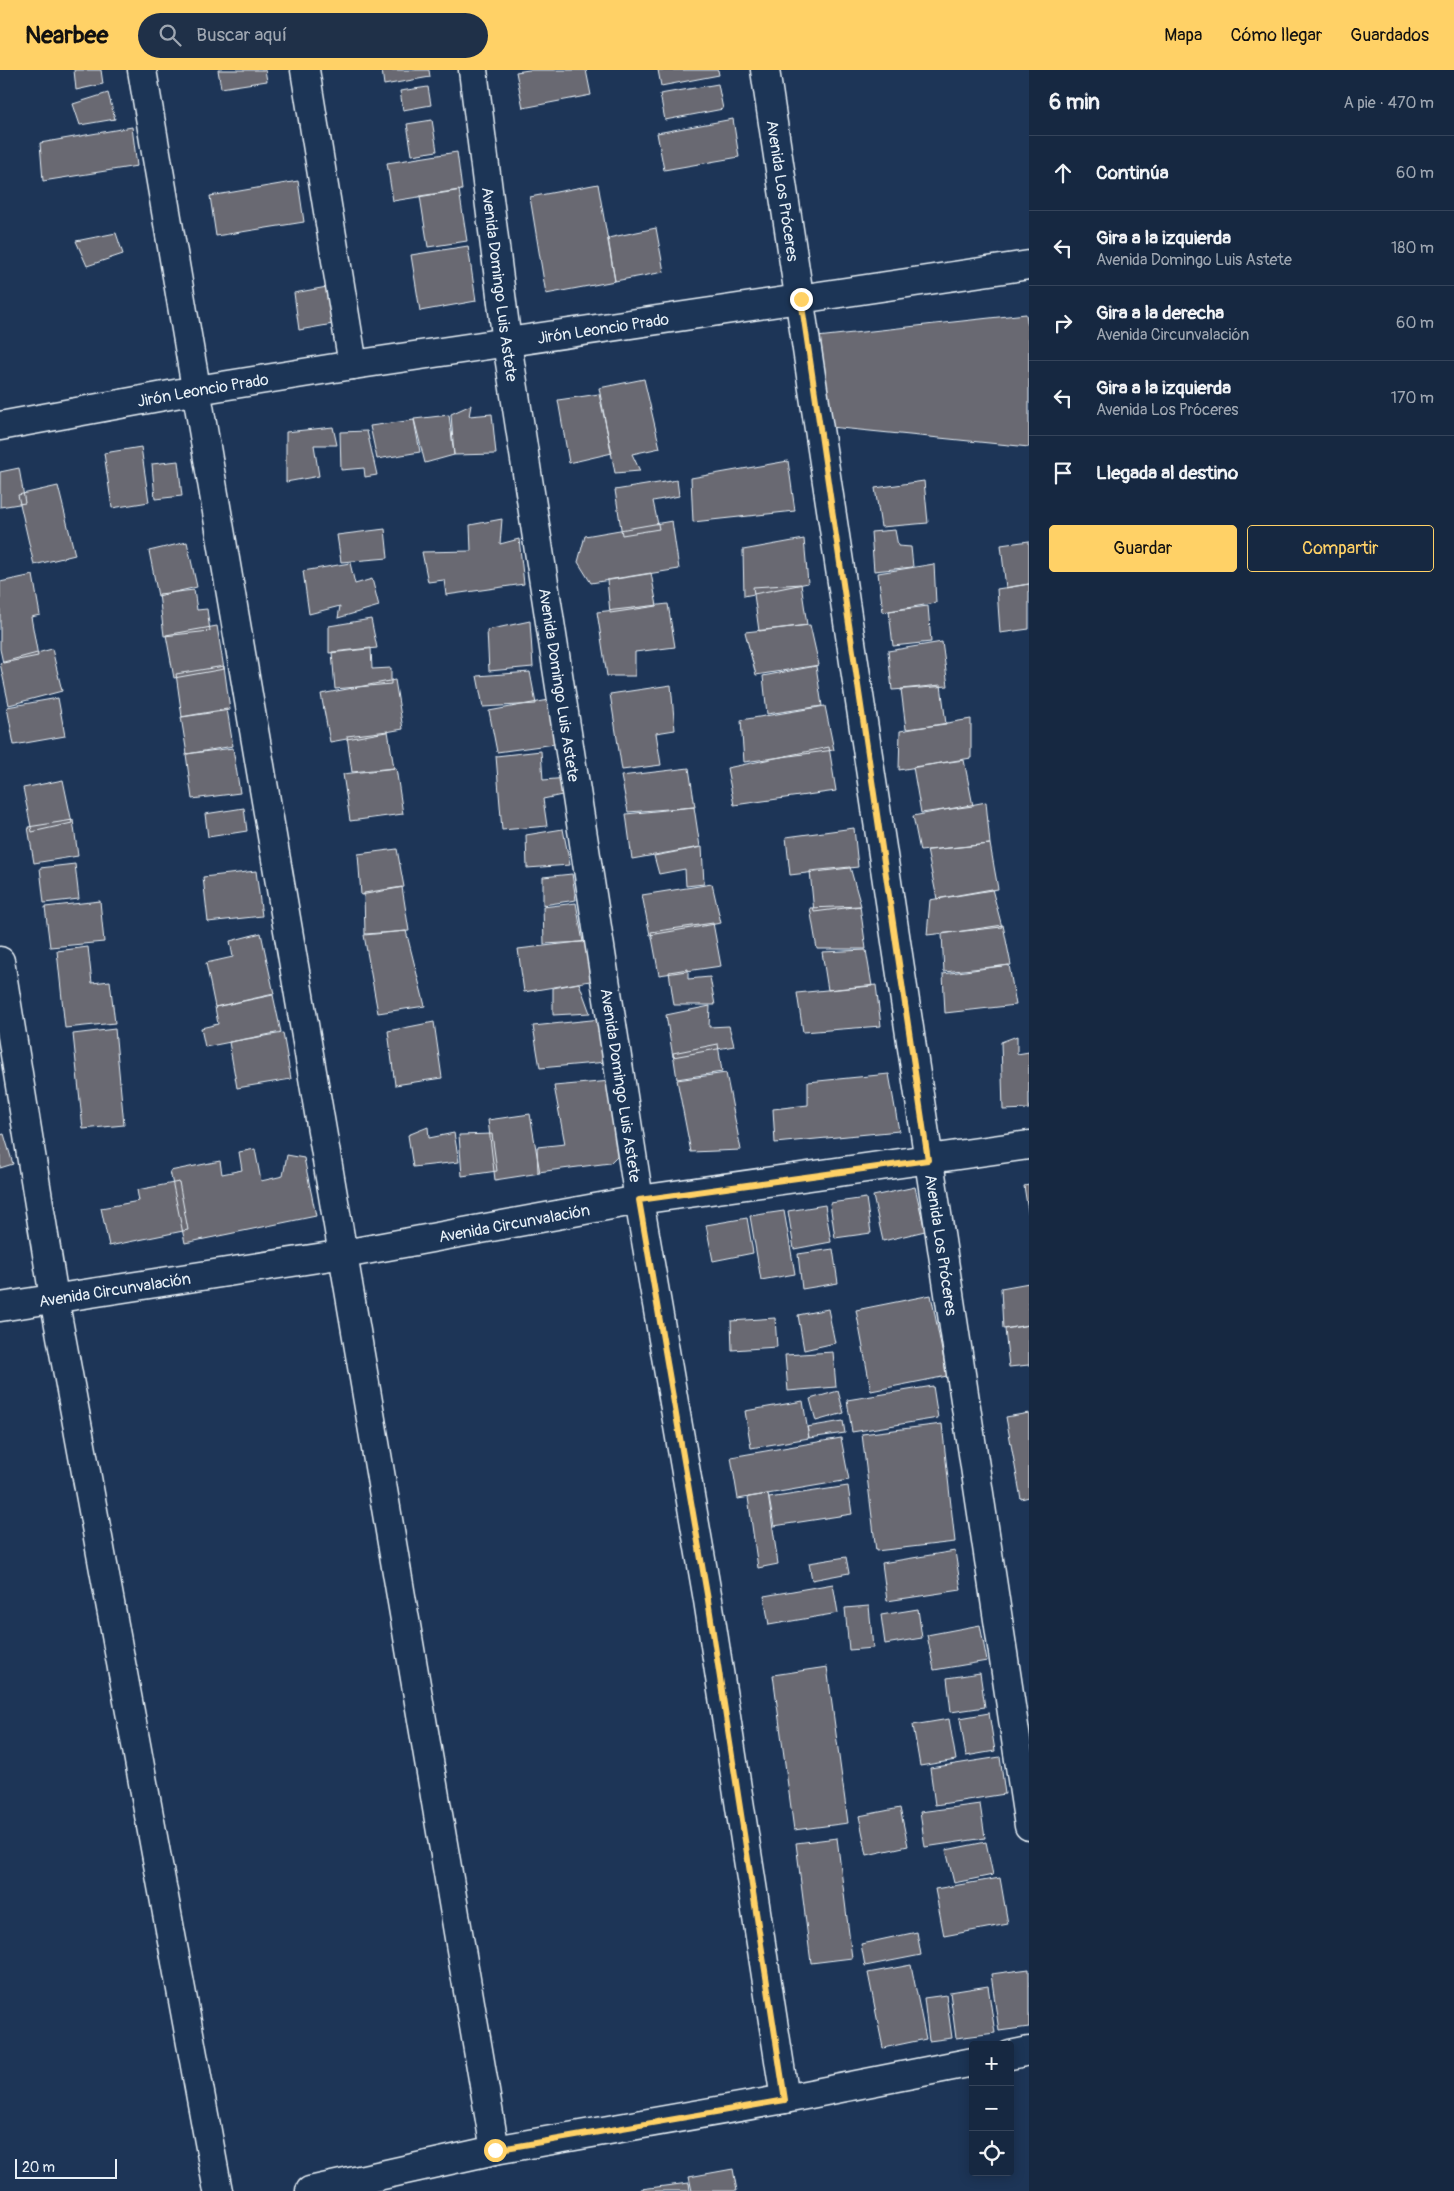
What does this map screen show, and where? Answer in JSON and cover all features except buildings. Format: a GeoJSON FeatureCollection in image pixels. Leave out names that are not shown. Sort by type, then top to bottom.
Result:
{"type":"FeatureCollection","features":[{"type":"Feature","properties":{"kind":"street"},"geometry":{"type":"LineString","coordinates":[[142,70],[495,2150]]}},
{"type":"Feature","properties":{"kind":"street"},"geometry":{"type":"LineString","coordinates":[[305,70],[353,366]]}},
{"type":"Feature","properties":{"kind":"street","name":"Avenida Domingo Luis Astete"},"geometry":{"type":"LineString","coordinates":[[473,70],[507,342],[639,1200],[708,1600],[785,2100]]}},
{"type":"Feature","properties":{"kind":"street","name":"Avenida Los Próceres"},"geometry":{"type":"LineString","coordinates":[[765,70],[801,299],[928,1160],[1029,1826]]}},
{"type":"Feature","properties":{"kind":"street","name":"Jirón Leoncio Prado"},"geometry":{"type":"LineString","coordinates":[[0,426],[197,390],[1029,265]]}},
{"type":"Feature","properties":{"kind":"street"},"geometry":{"type":"LineString","coordinates":[[0,960],[54,1298],[218,2191]]}},
{"type":"Feature","properties":{"kind":"street","name":"Avenida Circunvalación"},"geometry":{"type":"LineString","coordinates":[[0,1307],[344,1254],[639,1200],[1029,1145]]}},
{"type":"Feature","properties":{"kind":"street"},"geometry":{"type":"LineString","coordinates":[[1014,2054],[1029,2051]]}},
{"type":"Feature","properties":{"kind":"street"},"geometry":{"type":"LineString","coordinates":[[310,2191],[495,2150],[785,2100],[969,2063]]}},
{"type":"Feature","properties":{"kind":"route"},"geometry":{"type":"LineString","coordinates":[[495,2150],[785,2100],[708,1600],[639,1200],[928,1160],[801,299]]}}]}
